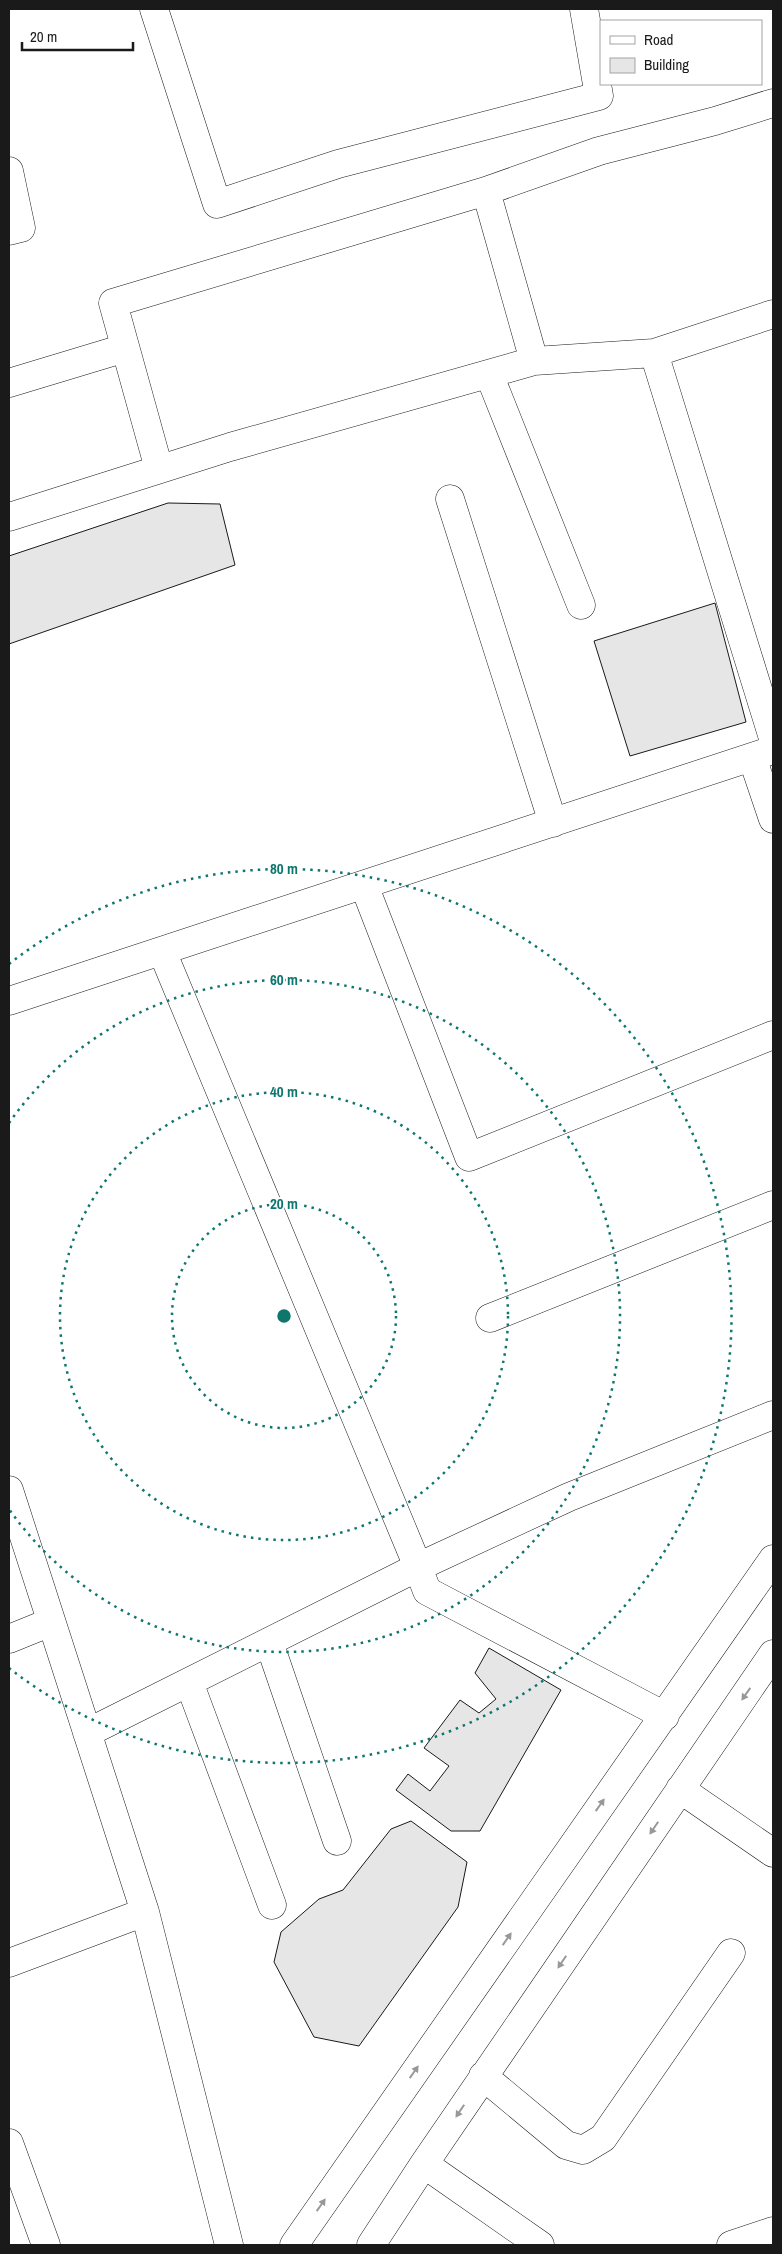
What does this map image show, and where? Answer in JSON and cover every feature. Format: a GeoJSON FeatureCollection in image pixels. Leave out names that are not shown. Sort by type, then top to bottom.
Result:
{"type":"FeatureCollection","features":[{"type":"Feature","properties":{"kind":"street"},"geometry":{"type":"LineString","coordinates":[[154,9],[217,204],[338,164],[599,96],[584,9]]}},
{"type":"Feature","properties":{"kind":"street"},"geometry":{"type":"LineString","coordinates":[[159,469],[113,303],[486,191],[599,151],[715,121],[773,102]]}},
{"type":"Feature","properties":{"kind":"street"},"geometry":{"type":"LineString","coordinates":[[9,171],[20,228],[9,230]]}},
{"type":"Feature","properties":{"kind":"street"},"geometry":{"type":"LineString","coordinates":[[486,191],[534,361]]}},
{"type":"Feature","properties":{"kind":"street"},"geometry":{"type":"LineString","coordinates":[[9,517],[230,447],[534,361],[654,353],[773,314]]}},
{"type":"Feature","properties":{"kind":"street"},"geometry":{"type":"LineString","coordinates":[[9,383],[125,348]]}},
{"type":"Feature","properties":{"kind":"street"},"geometry":{"type":"LineString","coordinates":[[654,353],[773,738]]}},
{"type":"Feature","properties":{"kind":"street"},"geometry":{"type":"LineString","coordinates":[[489,374],[581,605]]}},
{"type":"Feature","properties":{"kind":"street"},"geometry":{"type":"LineString","coordinates":[[450,499],[553,822]]}},
{"type":"Feature","properties":{"kind":"street"},"geometry":{"type":"LineString","coordinates":[[9,1001],[763,754],[773,819]]}},
{"type":"Feature","properties":{"kind":"street"},"geometry":{"type":"LineString","coordinates":[[364,884],[469,1158],[773,1035]]}},
{"type":"Feature","properties":{"kind":"street"},"geometry":{"type":"LineString","coordinates":[[162,951],[427,1591],[665,1716]]}},
{"type":"Feature","properties":{"kind":"street"},"geometry":{"type":"LineString","coordinates":[[490,1318],[773,1205]]}},
{"type":"Feature","properties":{"kind":"street"},"geometry":{"type":"LineString","coordinates":[[87,1733],[418,1567],[569,1497],[773,1415]]}},
{"type":"Feature","properties":{"kind":"street"},"geometry":{"type":"LineString","coordinates":[[9,1490],[144,1912],[230,2245]]}},
{"type":"Feature","properties":{"kind":"street"},"geometry":{"type":"LineString","coordinates":[[294,2245],[773,1559]]}},
{"type":"Feature","properties":{"kind":"street"},"geometry":{"type":"LineString","coordinates":[[9,1638],[51,1622]]}},
{"type":"Feature","properties":{"kind":"street"},"geometry":{"type":"LineString","coordinates":[[269,1642],[337,1841]]}},
{"type":"Feature","properties":{"kind":"street"},"geometry":{"type":"LineString","coordinates":[[380,2240],[424,2164],[483,2076],[680,1789],[772,1659]]}},
{"type":"Feature","properties":{"kind":"street"},"geometry":{"type":"LineString","coordinates":[[189,1682],[272,1905]]}},
{"type":"Feature","properties":{"kind":"street"},"geometry":{"type":"LineString","coordinates":[[680,1789],[773,1853]]}},
{"type":"Feature","properties":{"kind":"street"},"geometry":{"type":"LineString","coordinates":[[9,1963],[144,1912]]}},
{"type":"Feature","properties":{"kind":"street"},"geometry":{"type":"LineString","coordinates":[[483,2076],[566,2145],[583,2150],[594,2145],[603,2138],[731,1953]]}},
{"type":"Feature","properties":{"kind":"street"},"geometry":{"type":"LineString","coordinates":[[9,2143],[46,2245]]}},
{"type":"Feature","properties":{"kind":"street"},"geometry":{"type":"LineString","coordinates":[[424,2164],[540,2245]]}},
{"type":"Feature","properties":{"kind":"street"},"geometry":{"type":"LineString","coordinates":[[731,2245],[773,2231]]}},
{"type":"Feature","properties":{"kind":"building"},"geometry":{"type":"Polygon","coordinates":[[[168,503],[220,504],[235,565],[9,644],[9,556],[168,503]]]}},
{"type":"Feature","properties":{"kind":"building"},"geometry":{"type":"Polygon","coordinates":[[[715,603],[746,722],[630,756],[594,641],[715,603]]]}},
{"type":"Feature","properties":{"kind":"building"},"geometry":{"type":"Polygon","coordinates":[[[489,1648],[561,1690],[480,1831],[451,1831],[396,1790],[408,1774],[430,1791],[449,1766],[424,1748],[460,1700],[479,1713],[496,1699],[475,1673],[489,1648]]]}},
{"type":"Feature","properties":{"kind":"building"},"geometry":{"type":"Polygon","coordinates":[[[411,1821],[467,1862],[458,1907],[359,2046],[314,2037],[274,1962],[281,1932],[319,1899],[343,1890],[391,1829],[411,1821]]]}}]}
